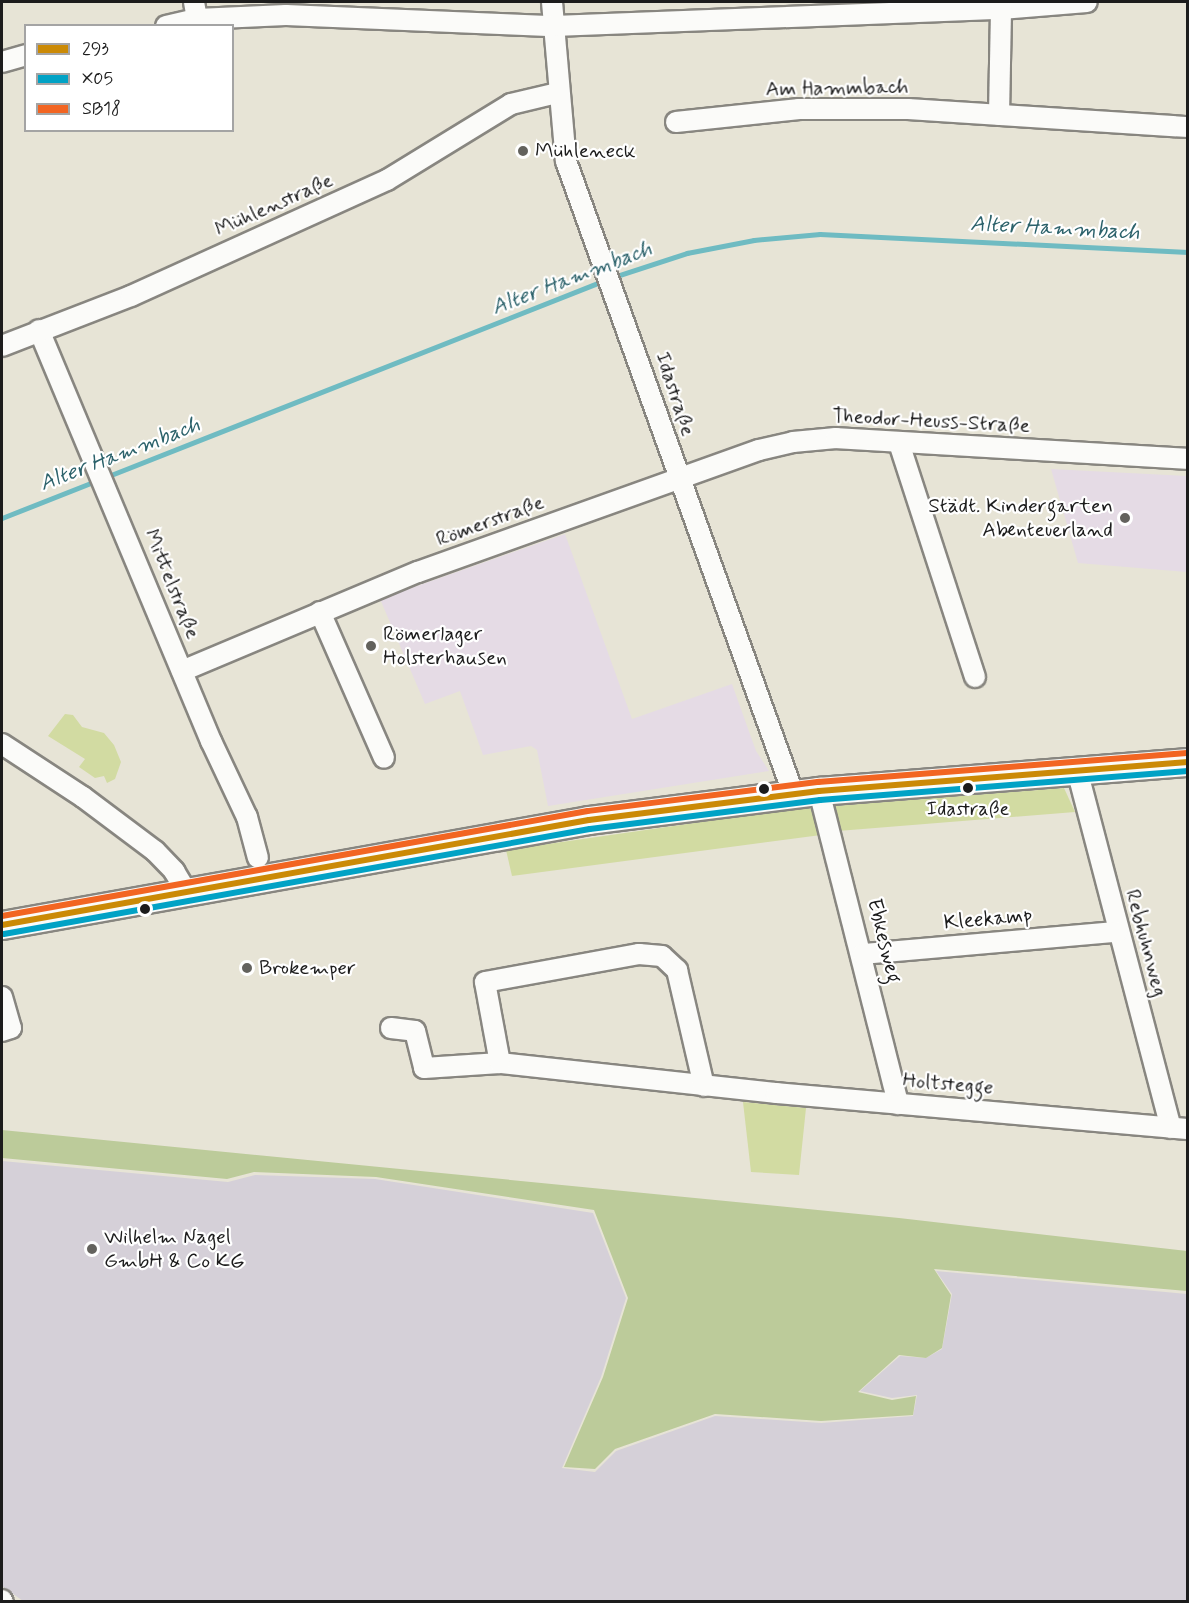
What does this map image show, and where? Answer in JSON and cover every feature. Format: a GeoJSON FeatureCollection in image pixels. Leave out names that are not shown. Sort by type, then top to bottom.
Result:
{"type":"FeatureCollection","features":[{"type":"Feature","properties":{"kind":"main road"},"geometry":{"type":"LineString","coordinates":[[2,925],[590,820],[806,792],[1188,762]]}},
{"type":"Feature","properties":{"kind":"street","name":"Idastraße"},"geometry":{"type":"LineString","coordinates":[[552,2],[557,93],[566,161],[612,284],[678,481],[806,792]]}},
{"type":"Feature","properties":{"kind":"street"},"geometry":{"type":"LineString","coordinates":[[170,24],[196,10],[554,26],[877,8],[1001,9],[1087,2]]}},
{"type":"Feature","properties":{"kind":"street"},"geometry":{"type":"LineString","coordinates":[[999,115],[1001,9]]}},
{"type":"Feature","properties":{"kind":"street"},"geometry":{"type":"LineString","coordinates":[[2,62],[24,56]]}},
{"type":"Feature","properties":{"kind":"street","name":"Mühlenstraße"},"geometry":{"type":"LineString","coordinates":[[2,346],[130,296],[387,180],[511,104],[557,93]]}},
{"type":"Feature","properties":{"kind":"street","name":"Am Hammbach"},"geometry":{"type":"LineString","coordinates":[[676,122],[799,109],[908,109],[1188,127]]}},
{"type":"Feature","properties":{"kind":"street","name":"Mittelstraße"},"geometry":{"type":"LineString","coordinates":[[39,330],[182,672],[247,817],[258,858]]}},
{"type":"Feature","properties":{"kind":"street","name":"Theodor-Heuss-Straße"},"geometry":{"type":"LineString","coordinates":[[678,481],[759,450],[794,442],[836,438],[1188,459]]}},
{"type":"Feature","properties":{"kind":"street"},"geometry":{"type":"LineString","coordinates":[[899,443],[975,676]]}},
{"type":"Feature","properties":{"kind":"street","name":"Römerstraße"},"geometry":{"type":"LineString","coordinates":[[182,672],[320,612],[438,565],[678,481]]}},
{"type":"Feature","properties":{"kind":"street"},"geometry":{"type":"LineString","coordinates":[[320,612],[384,758]]}},
{"type":"Feature","properties":{"kind":"street"},"geometry":{"type":"LineString","coordinates":[[2,744],[83,797],[155,851],[174,871],[186,891]]}},
{"type":"Feature","properties":{"kind":"street","name":"Rebhuhnweg"},"geometry":{"type":"LineString","coordinates":[[1077,770],[1117,932],[1179,1128]]}},
{"type":"Feature","properties":{"kind":"street","name":"Ebkesweg"},"geometry":{"type":"LineString","coordinates":[[806,792],[863,954],[898,1104]]}},
{"type":"Feature","properties":{"kind":"street","name":"Kleekamp"},"geometry":{"type":"LineString","coordinates":[[863,954],[1117,932]]}},
{"type":"Feature","properties":{"kind":"street"},"geometry":{"type":"LineString","coordinates":[[500,1064],[484,982],[639,954],[662,956],[677,970],[704,1086]]}},
{"type":"Feature","properties":{"kind":"street"},"geometry":{"type":"LineString","coordinates":[[2,997],[11,1028],[2,1031]]}},
{"type":"Feature","properties":{"kind":"street","name":"Holtstegge"},"geometry":{"type":"LineString","coordinates":[[391,1028],[415,1031],[424,1068],[500,1064],[704,1086],[1179,1128]]}},
{"type":"Feature","properties":{"kind":"shaded area","name":"Städt. Kindergarten Abenteuerland"},"geometry":{"type":"Polygon","coordinates":[[[1051,469],[1187,476],[1187,572],[1078,563],[1051,469]]]}},
{"type":"Feature","properties":{"kind":"shaded area"},"geometry":{"type":"Polygon","coordinates":[[[565,534],[632,719],[732,684],[756,751],[769,771],[548,806],[537,750],[531,746],[483,755],[460,691],[425,704],[380,599],[565,534]]]}},
{"type":"Feature","properties":{"kind":"shaded area"},"geometry":{"type":"Polygon","coordinates":[[[2,1161],[228,1182],[255,1175],[375,1179],[593,1213],[626,1298],[601,1377],[562,1468],[595,1472],[616,1451],[715,1416],[821,1423],[913,1416],[917,1395],[892,1398],[860,1391],[900,1356],[926,1358],[942,1349],[952,1294],[936,1271],[1187,1294],[1187,1601],[23,1601],[2,1586],[2,1161]]]}},
{"type":"Feature","properties":{"kind":"green space"},"geometry":{"type":"Polygon","coordinates":[[[65,714],[73,715],[82,727],[104,733],[114,745],[121,762],[115,779],[107,783],[104,776],[95,778],[79,767],[85,759],[48,736],[65,714]]]}},
{"type":"Feature","properties":{"kind":"green space"},"geometry":{"type":"Polygon","coordinates":[[[1064,788],[1075,812],[838,831],[832,812],[834,806],[1064,788]]]}},
{"type":"Feature","properties":{"kind":"green space"},"geometry":{"type":"Polygon","coordinates":[[[805,807],[811,809],[821,835],[512,876],[506,850],[805,807]]]}},
{"type":"Feature","properties":{"kind":"green space"},"geometry":{"type":"Polygon","coordinates":[[[743,1102],[806,1108],[799,1175],[751,1172],[743,1102]]]}},
{"type":"Feature","properties":{"kind":"green space"},"geometry":{"type":"Polygon","coordinates":[[[2,1130],[899,1218],[1187,1251],[1187,1291],[934,1269],[951,1295],[942,1348],[926,1358],[899,1355],[858,1392],[892,1400],[916,1396],[913,1415],[821,1421],[715,1414],[615,1449],[595,1469],[564,1467],[603,1377],[628,1298],[594,1210],[376,1177],[254,1172],[227,1179],[2,1158],[2,1130]]]}},
{"type":"Feature","properties":{"kind":"waterway","name":"Alter Hammbach"},"geometry":{"type":"LineString","coordinates":[[614,277],[687,253],[754,240],[820,234],[1188,252]]}},
{"type":"Feature","properties":{"kind":"waterway","name":"Alter Hammbach"},"geometry":{"type":"LineString","coordinates":[[106,477],[603,281]]}},
{"type":"Feature","properties":{"kind":"waterway","name":"Alter Hammbach"},"geometry":{"type":"LineString","coordinates":[[2,518],[96,481]]}},
{"type":"Feature","properties":{"kind":"transit line","name":"SB18"},"geometry":{"type":"LineString","coordinates":[[2,916],[588,811],[818,782],[1187,753]]}},
{"type":"Feature","properties":{"kind":"transit line","name":"293"},"geometry":{"type":"LineString","coordinates":[[2,925],[589,820],[819,791],[1188,762]]}},
{"type":"Feature","properties":{"kind":"transit line","name":"X05"},"geometry":{"type":"LineString","coordinates":[[4,934],[590,829],[820,800],[1188,771]]}},
{"type":"Feature","properties":{"kind":"place","name":"Mühleneck"},"geometry":{"type":"Point","coordinates":[523,151]}},
{"type":"Feature","properties":{"kind":"place","name":"Städt. Kindergarten Abenteuerland"},"geometry":{"type":"Point","coordinates":[1125,518]}},
{"type":"Feature","properties":{"kind":"place","name":"Römerlager Holsterhausen"},"geometry":{"type":"Point","coordinates":[371,646]}},
{"type":"Feature","properties":{"kind":"place","name":"Idastraße"},"geometry":{"type":"Point","coordinates":[968,788]}},
{"type":"Feature","properties":{"kind":"place","name":"Brokemper"},"geometry":{"type":"Point","coordinates":[247,968]}},
{"type":"Feature","properties":{"kind":"place","name":"Wilhelm Nagel GmbH & Co KG"},"geometry":{"type":"Point","coordinates":[92,1249]}}]}
